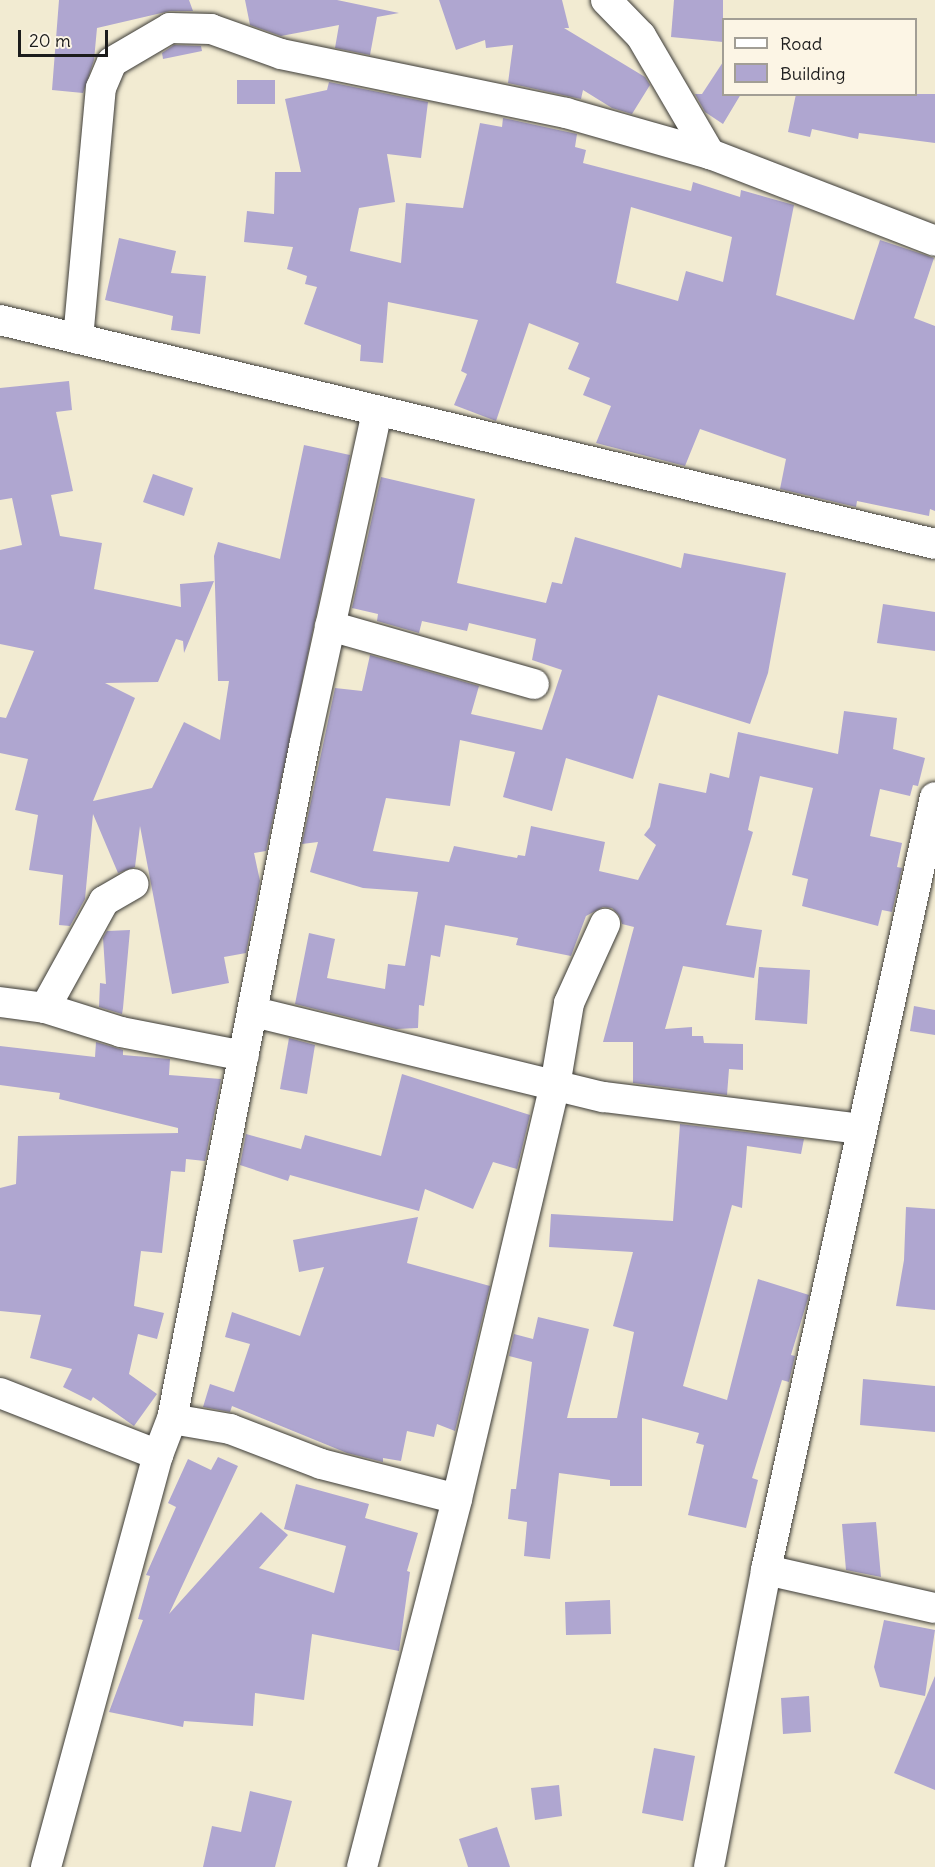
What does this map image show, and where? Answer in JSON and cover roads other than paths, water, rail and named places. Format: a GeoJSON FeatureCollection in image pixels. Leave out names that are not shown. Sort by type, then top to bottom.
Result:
{"type":"FeatureCollection","features":[{"type":"Feature","properties":{"kind":"street"},"geometry":{"type":"LineString","coordinates":[[606,0],[641,36],[710,153]]}},
{"type":"Feature","properties":{"kind":"street"},"geometry":{"type":"LineString","coordinates":[[78,339],[101,88],[112,62],[170,28],[211,28],[281,54],[566,113],[710,153],[935,241]]}},
{"type":"Feature","properties":{"kind":"street"},"geometry":{"type":"LineString","coordinates":[[0,320],[377,413],[935,544]]}},
{"type":"Feature","properties":{"kind":"street"},"geometry":{"type":"LineString","coordinates":[[46,1867],[158,1455],[172,1419],[330,627],[377,413]]}},
{"type":"Feature","properties":{"kind":"street"},"geometry":{"type":"LineString","coordinates":[[330,627],[534,684]]}},
{"type":"Feature","properties":{"kind":"street"},"geometry":{"type":"LineString","coordinates":[[709,1867],[766,1570],[860,1129],[935,797]]}},
{"type":"Feature","properties":{"kind":"street"},"geometry":{"type":"LineString","coordinates":[[45,1008],[104,902],[134,884]]}},
{"type":"Feature","properties":{"kind":"street"},"geometry":{"type":"LineString","coordinates":[[362,1867],[457,1499],[555,1086],[569,1003],[605,924]]}},
{"type":"Feature","properties":{"kind":"street"},"geometry":{"type":"LineString","coordinates":[[0,1002],[45,1008],[121,1032],[244,1056]]}},
{"type":"Feature","properties":{"kind":"street"},"geometry":{"type":"LineString","coordinates":[[254,1012],[604,1097],[860,1129]]}},
{"type":"Feature","properties":{"kind":"street"},"geometry":{"type":"LineString","coordinates":[[0,1393],[158,1455]]}},
{"type":"Feature","properties":{"kind":"street"},"geometry":{"type":"LineString","coordinates":[[172,1419],[230,1429],[321,1464],[457,1499]]}},
{"type":"Feature","properties":{"kind":"street"},"geometry":{"type":"LineString","coordinates":[[766,1570],[935,1608]]}}]}
